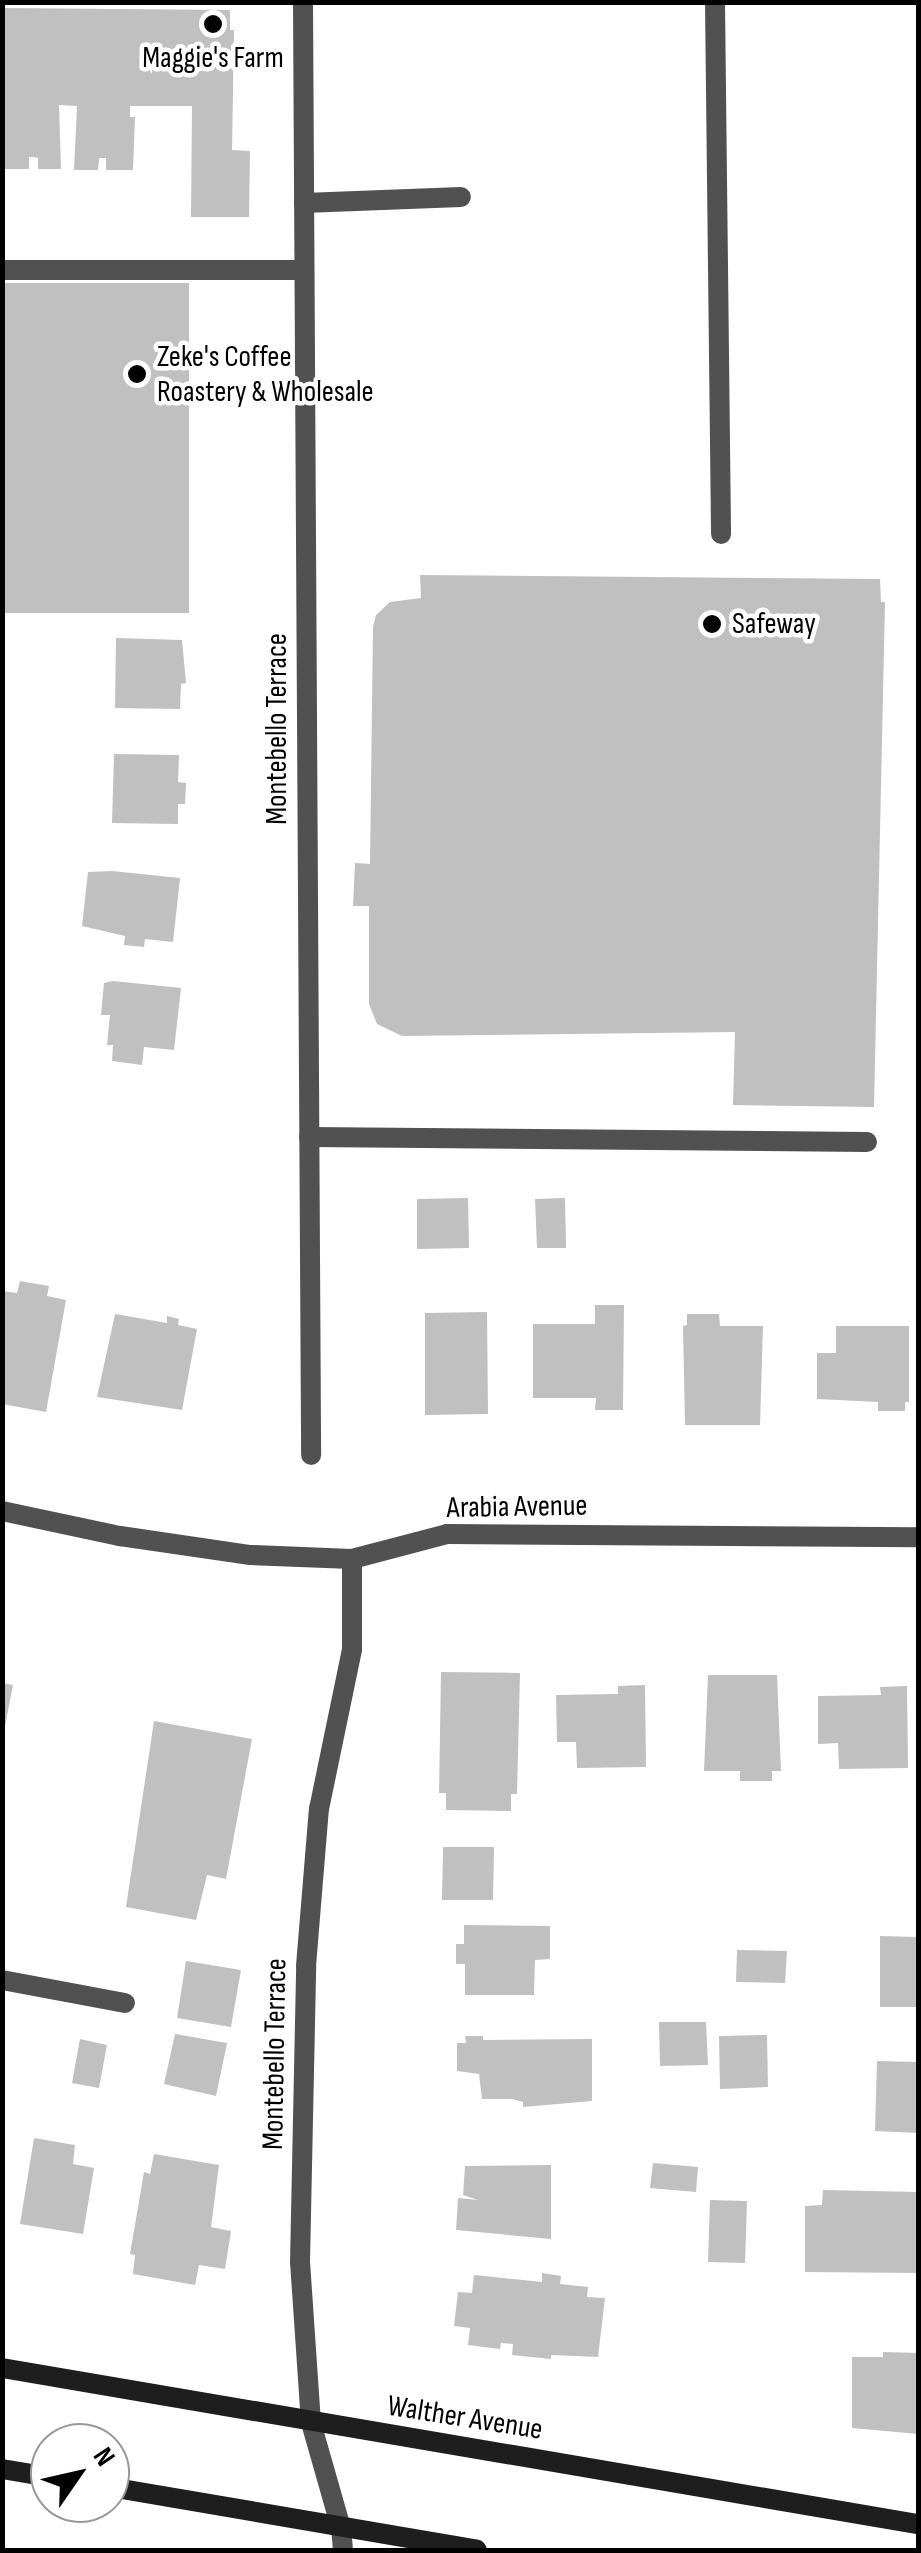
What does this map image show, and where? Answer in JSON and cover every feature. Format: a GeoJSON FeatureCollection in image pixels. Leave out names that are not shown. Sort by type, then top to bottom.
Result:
{"type":"FeatureCollection","features":[{"type":"Feature","properties":{"kind":"main road","name":"Walther Avenue"},"geometry":{"type":"LineString","coordinates":[[2,2368],[918,2524]]}},
{"type":"Feature","properties":{"kind":"main road"},"geometry":{"type":"LineString","coordinates":[[2,2468],[30,2473]]}},
{"type":"Feature","properties":{"kind":"main road"},"geometry":{"type":"LineString","coordinates":[[130,2491],[476,2550]]}},
{"type":"Feature","properties":{"kind":"street","name":"Montebello Terrace"},"geometry":{"type":"LineString","coordinates":[[302,2],[310,1455]]}},
{"type":"Feature","properties":{"kind":"street"},"geometry":{"type":"LineString","coordinates":[[716,2],[721,534]]}},
{"type":"Feature","properties":{"kind":"street"},"geometry":{"type":"LineString","coordinates":[[304,203],[461,197]]}},
{"type":"Feature","properties":{"kind":"street"},"geometry":{"type":"LineString","coordinates":[[2,270],[304,270]]}},
{"type":"Feature","properties":{"kind":"street"},"geometry":{"type":"LineString","coordinates":[[309,1137],[866,1142]]}},
{"type":"Feature","properties":{"kind":"street","name":"Arabia Avenue"},"geometry":{"type":"LineString","coordinates":[[2,1511],[120,1536],[252,1556],[352,1558],[447,1534],[918,1538]]}},
{"type":"Feature","properties":{"kind":"street","name":"Montebello Terrace"},"geometry":{"type":"LineString","coordinates":[[343,2550],[342,2528],[311,2423],[300,2262],[306,1966],[319,1809],[352,1649],[352,1558]]}},
{"type":"Feature","properties":{"kind":"street"},"geometry":{"type":"LineString","coordinates":[[2,1980],[125,2002]]}},
{"type":"Feature","properties":{"kind":"building"},"geometry":{"type":"Polygon","coordinates":[[[2,8],[230,10],[230,30],[234,30],[232,150],[250,151],[249,217],[191,217],[192,106],[130,106],[130,117],[135,117],[133,170],[106,170],[106,158],[99,158],[98,170],[74,170],[77,106],[59,105],[61,169],[38,169],[38,158],[29,157],[29,169],[4,169],[2,8]]]}},
{"type":"Feature","properties":{"kind":"building"},"geometry":{"type":"Polygon","coordinates":[[[2,283],[189,283],[189,613],[2,613],[2,283]]]}},
{"type":"Feature","properties":{"kind":"building"},"geometry":{"type":"Polygon","coordinates":[[[420,575],[880,579],[881,602],[885,602],[874,1107],[733,1105],[735,1032],[402,1036],[377,1024],[369,1004],[369,906],[353,906],[355,863],[370,864],[373,627],[376,615],[390,602],[421,598],[420,575]]]}},
{"type":"Feature","properties":{"kind":"building"},"geometry":{"type":"Polygon","coordinates":[[[116,638],[182,640],[186,683],[181,684],[180,709],[115,708],[116,638]]]}},
{"type":"Feature","properties":{"kind":"building"},"geometry":{"type":"Polygon","coordinates":[[[114,754],[179,755],[178,782],[186,783],[185,804],[178,804],[178,824],[112,823],[114,754]]]}},
{"type":"Feature","properties":{"kind":"building"},"geometry":{"type":"Polygon","coordinates":[[[88,872],[180,878],[173,942],[145,939],[144,947],[124,945],[125,936],[82,926],[88,872]]]}},
{"type":"Feature","properties":{"kind":"building"},"geometry":{"type":"Polygon","coordinates":[[[104,983],[181,988],[174,1050],[144,1047],[142,1065],[112,1061],[113,1045],[107,1045],[110,1015],[101,1015],[104,983]]]}},
{"type":"Feature","properties":{"kind":"building"},"geometry":{"type":"Polygon","coordinates":[[[468,1198],[469,1248],[417,1249],[417,1199],[468,1198]]]}},
{"type":"Feature","properties":{"kind":"building"},"geometry":{"type":"Polygon","coordinates":[[[565,1198],[566,1248],[537,1248],[535,1199],[565,1198]]]}},
{"type":"Feature","properties":{"kind":"building"},"geometry":{"type":"Polygon","coordinates":[[[20,1281],[49,1286],[47,1296],[66,1300],[46,1412],[2,1404],[2,1291],[17,1293],[20,1281]]]}},
{"type":"Feature","properties":{"kind":"building"},"geometry":{"type":"Polygon","coordinates":[[[595,1305],[624,1305],[623,1410],[595,1410],[596,1398],[533,1398],[533,1324],[595,1324],[595,1305]]]}},
{"type":"Feature","properties":{"kind":"building"},"geometry":{"type":"Polygon","coordinates":[[[487,1312],[488,1414],[425,1415],[425,1313],[487,1312]]]}},
{"type":"Feature","properties":{"kind":"building"},"geometry":{"type":"Polygon","coordinates":[[[115,1314],[167,1323],[167,1316],[179,1319],[178,1325],[197,1329],[182,1410],[97,1397],[115,1314]]]}},
{"type":"Feature","properties":{"kind":"building"},"geometry":{"type":"Polygon","coordinates":[[[687,1314],[719,1314],[720,1326],[763,1326],[760,1425],[685,1425],[683,1326],[687,1325],[687,1314]]]}},
{"type":"Feature","properties":{"kind":"building"},"geometry":{"type":"Polygon","coordinates":[[[836,1326],[909,1326],[909,1402],[905,1402],[905,1411],[878,1411],[878,1402],[817,1399],[817,1353],[836,1353],[836,1326]]]}},
{"type":"Feature","properties":{"kind":"building"},"geometry":{"type":"Polygon","coordinates":[[[441,1672],[520,1673],[517,1794],[511,1794],[511,1811],[446,1810],[446,1793],[439,1793],[441,1672]]]}},
{"type":"Feature","properties":{"kind":"building"},"geometry":{"type":"Polygon","coordinates":[[[708,1675],[777,1675],[781,1771],[772,1771],[772,1781],[740,1781],[740,1771],[704,1771],[708,1675]]]}},
{"type":"Feature","properties":{"kind":"building"},"geometry":{"type":"Polygon","coordinates":[[[2,1683],[13,1685],[4,1731],[2,1730],[2,1683]]]}},
{"type":"Feature","properties":{"kind":"building"},"geometry":{"type":"Polygon","coordinates":[[[645,1685],[646,1767],[577,1768],[576,1742],[557,1742],[556,1695],[618,1694],[618,1686],[645,1685]]]}},
{"type":"Feature","properties":{"kind":"building"},"geometry":{"type":"Polygon","coordinates":[[[907,1686],[908,1768],[839,1769],[838,1743],[818,1744],[818,1696],[881,1695],[880,1687],[907,1686]]]}},
{"type":"Feature","properties":{"kind":"building"},"geometry":{"type":"Polygon","coordinates":[[[154,1721],[252,1739],[226,1879],[207,1875],[196,1920],[126,1907],[154,1721]]]}},
{"type":"Feature","properties":{"kind":"building"},"geometry":{"type":"Polygon","coordinates":[[[443,1847],[494,1847],[493,1900],[442,1900],[443,1847]]]}},
{"type":"Feature","properties":{"kind":"building"},"geometry":{"type":"Polygon","coordinates":[[[464,1925],[550,1926],[550,1959],[535,1960],[534,1995],[465,1995],[465,1964],[456,1964],[456,1944],[464,1944],[464,1925]]]}},
{"type":"Feature","properties":{"kind":"building"},"geometry":{"type":"Polygon","coordinates":[[[880,1936],[918,1937],[918,2007],[880,2007],[880,1936]]]}},
{"type":"Feature","properties":{"kind":"building"},"geometry":{"type":"Polygon","coordinates":[[[737,1950],[787,1951],[785,1983],[736,1982],[737,1950]]]}},
{"type":"Feature","properties":{"kind":"building"},"geometry":{"type":"Polygon","coordinates":[[[186,1961],[241,1970],[231,2027],[177,2018],[186,1961]]]}},
{"type":"Feature","properties":{"kind":"building"},"geometry":{"type":"Polygon","coordinates":[[[659,2022],[706,2022],[708,2065],[660,2066],[659,2022]]]}},
{"type":"Feature","properties":{"kind":"building"},"geometry":{"type":"Polygon","coordinates":[[[175,2034],[227,2043],[216,2096],[164,2084],[175,2034]]]}},
{"type":"Feature","properties":{"kind":"building"},"geometry":{"type":"Polygon","coordinates":[[[767,2035],[768,2087],[720,2089],[719,2036],[767,2035]]]}},
{"type":"Feature","properties":{"kind":"building"},"geometry":{"type":"Polygon","coordinates":[[[465,2036],[483,2036],[483,2040],[592,2039],[592,2101],[523,2107],[523,2102],[512,2099],[482,2099],[479,2074],[457,2071],[457,2043],[466,2043],[465,2036]]]}},
{"type":"Feature","properties":{"kind":"building"},"geometry":{"type":"Polygon","coordinates":[[[80,2039],[107,2045],[99,2088],[72,2083],[80,2039]]]}},
{"type":"Feature","properties":{"kind":"building"},"geometry":{"type":"Polygon","coordinates":[[[877,2061],[918,2062],[918,2133],[875,2131],[877,2061]]]}},
{"type":"Feature","properties":{"kind":"building"},"geometry":{"type":"Polygon","coordinates":[[[34,2138],[75,2145],[73,2164],[94,2168],[83,2234],[20,2224],[34,2138]]]}},
{"type":"Feature","properties":{"kind":"building"},"geometry":{"type":"Polygon","coordinates":[[[154,2154],[219,2165],[211,2227],[231,2231],[225,2269],[199,2265],[195,2285],[133,2274],[135,2255],[130,2254],[144,2172],[150,2174],[154,2154]]]}},
{"type":"Feature","properties":{"kind":"building"},"geometry":{"type":"Polygon","coordinates":[[[653,2163],[698,2167],[696,2192],[650,2188],[653,2163]]]}},
{"type":"Feature","properties":{"kind":"building"},"geometry":{"type":"Polygon","coordinates":[[[551,2165],[551,2239],[456,2230],[458,2198],[478,2200],[463,2195],[465,2166],[551,2165]]]}},
{"type":"Feature","properties":{"kind":"building"},"geometry":{"type":"Polygon","coordinates":[[[823,2190],[918,2192],[918,2273],[805,2272],[805,2206],[822,2205],[823,2190]]]}},
{"type":"Feature","properties":{"kind":"building"},"geometry":{"type":"Polygon","coordinates":[[[710,2200],[747,2201],[745,2263],[708,2262],[710,2200]]]}},
{"type":"Feature","properties":{"kind":"building"},"geometry":{"type":"Polygon","coordinates":[[[542,2273],[561,2276],[560,2284],[588,2287],[587,2297],[605,2298],[598,2357],[551,2355],[551,2359],[512,2355],[513,2344],[501,2343],[500,2349],[468,2345],[470,2328],[454,2326],[458,2292],[472,2293],[474,2275],[542,2282],[542,2273]]]}},
{"type":"Feature","properties":{"kind":"building"},"geometry":{"type":"Polygon","coordinates":[[[883,2352],[918,2353],[918,2434],[852,2428],[852,2357],[883,2357],[883,2352]]]}},
{"type":"Feature","properties":{"kind":"place","name":"Maggie's Farm"},"geometry":{"type":"Point","coordinates":[213,24]}},
{"type":"Feature","properties":{"kind":"place","name":"Zeke's Coffee Roastery & Wholesale"},"geometry":{"type":"Point","coordinates":[137,374]}},
{"type":"Feature","properties":{"kind":"place","name":"Safeway"},"geometry":{"type":"Point","coordinates":[712,624]}}]}
